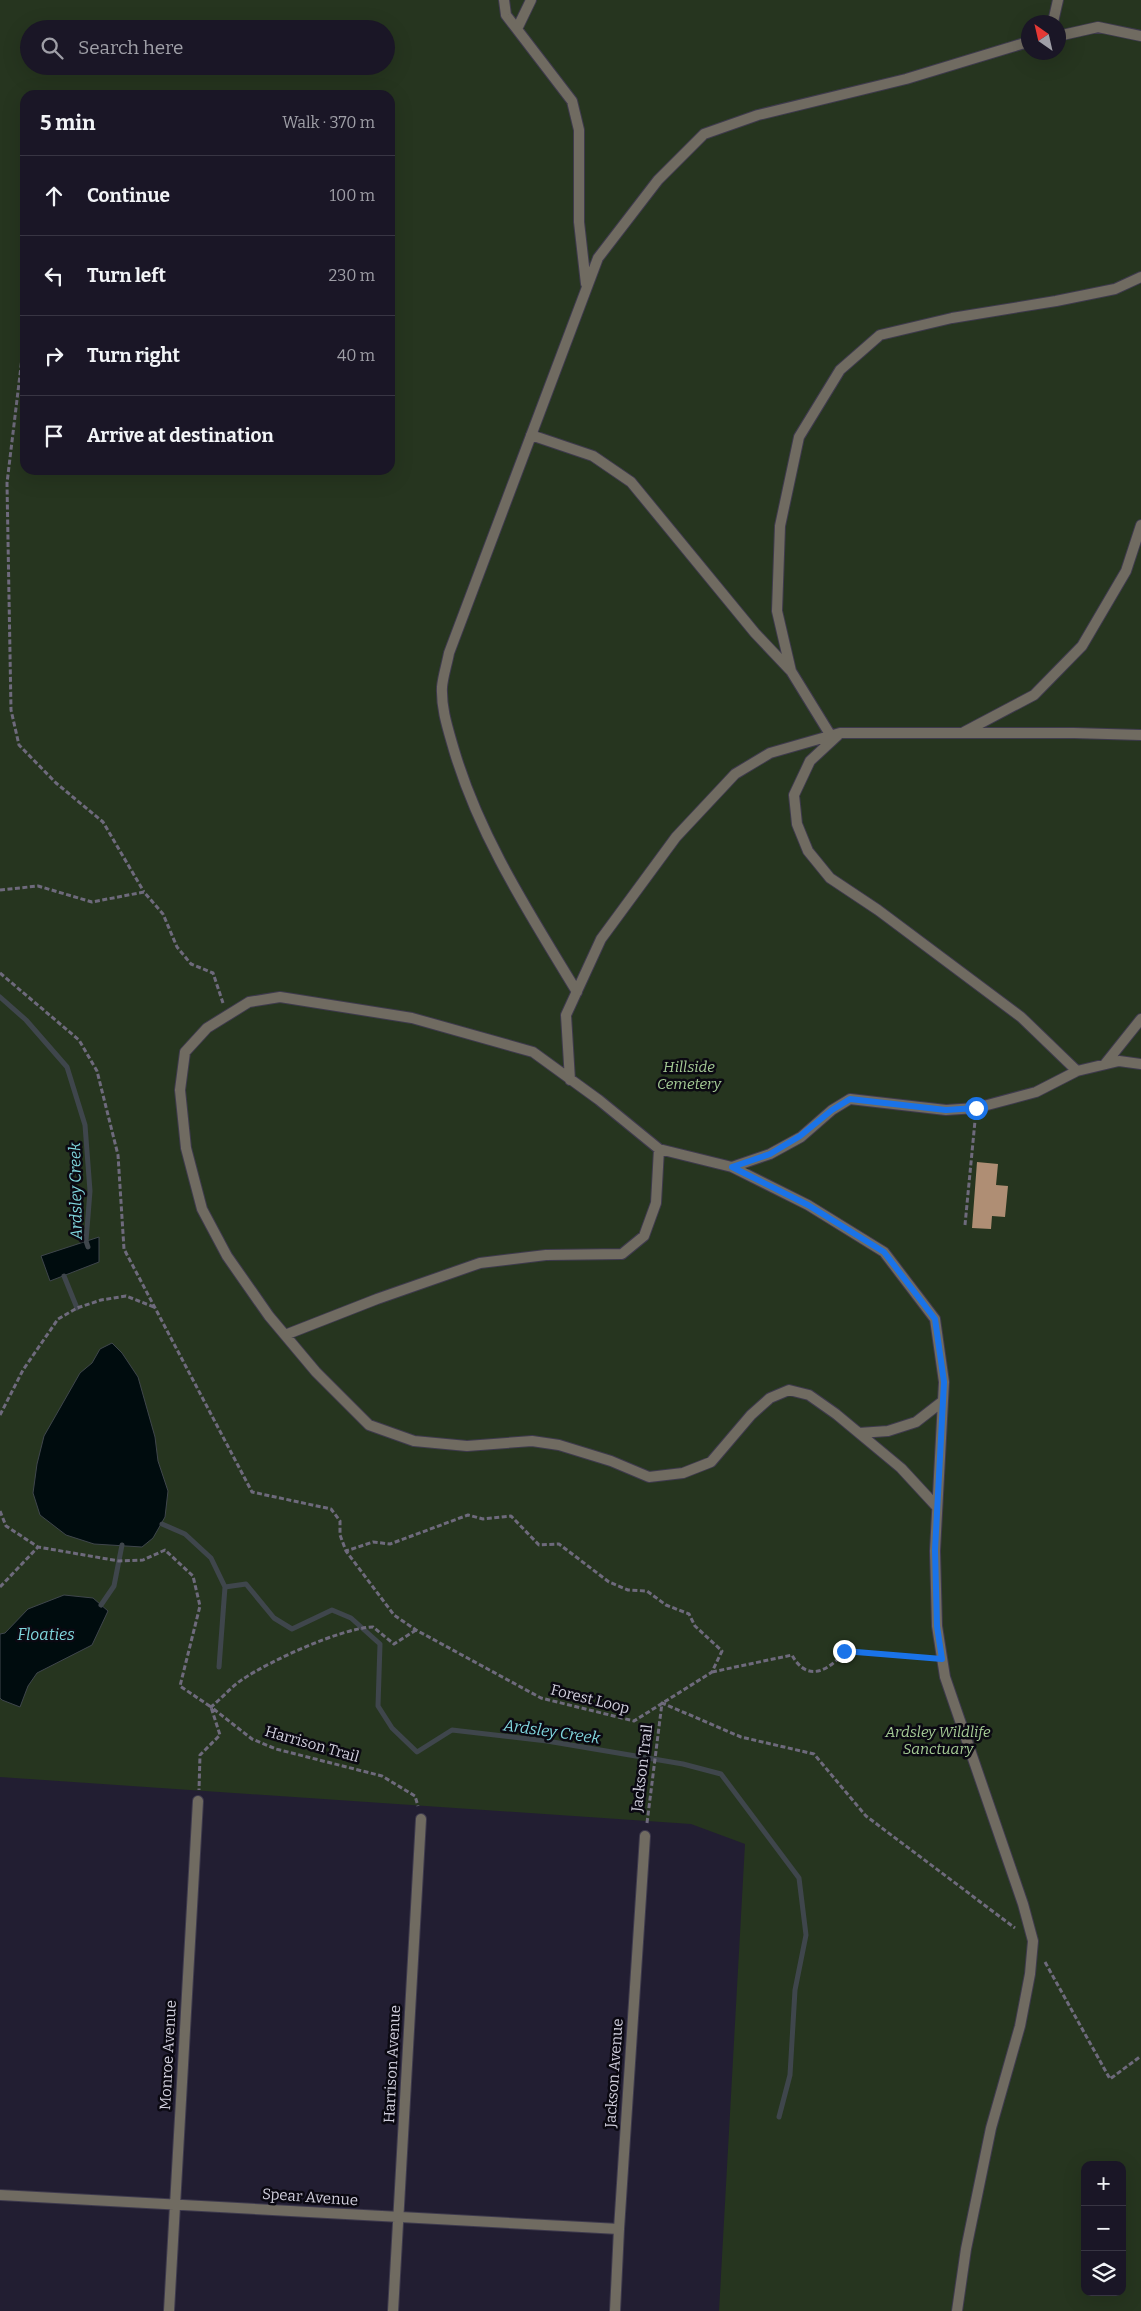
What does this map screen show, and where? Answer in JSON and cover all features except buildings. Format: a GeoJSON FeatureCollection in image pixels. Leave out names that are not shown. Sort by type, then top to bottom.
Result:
{"type":"FeatureCollection","features":[{"type":"Feature","properties":{"kind":"street"},"geometry":{"type":"LineString","coordinates":[[504,0],[506,14],[516,29],[572,101],[579,130],[579,222],[586,288]]}},
{"type":"Feature","properties":{"kind":"street"},"geometry":{"type":"LineString","coordinates":[[516,29],[531,0]]}},
{"type":"Feature","properties":{"kind":"street"},"geometry":{"type":"LineString","coordinates":[[1055,15],[1058,0]]}},
{"type":"Feature","properties":{"kind":"street"},"geometry":{"type":"LineString","coordinates":[[1066,34],[1098,27],[1141,36]]}},
{"type":"Feature","properties":{"kind":"street"},"geometry":{"type":"LineString","coordinates":[[576,992],[504,871],[471,798],[458,765],[444,718],[442,686],[449,653],[598,258],[658,180],[704,134],[758,115],[906,79],[1021,44]]}},
{"type":"Feature","properties":{"kind":"street"},"geometry":{"type":"LineString","coordinates":[[791,671],[777,611],[780,526],[799,437],[840,370],[880,335],[952,318],[1056,302],[1115,289],[1141,277]]}},
{"type":"Feature","properties":{"kind":"street"},"geometry":{"type":"LineString","coordinates":[[531,435],[593,456],[631,482],[755,633],[791,671],[836,734]]}},
{"type":"Feature","properties":{"kind":"street"},"geometry":{"type":"LineString","coordinates":[[963,733],[1034,695],[1082,646],[1126,571],[1141,524]]}},
{"type":"Feature","properties":{"kind":"street"},"geometry":{"type":"LineString","coordinates":[[836,734],[810,761],[794,796],[797,824],[808,850],[830,878],[878,910],[1021,1017],[1077,1071]]}},
{"type":"Feature","properties":{"kind":"street"},"geometry":{"type":"LineString","coordinates":[[570,1080],[566,1015],[601,939],[676,837],[735,774],[770,753],[836,734],[1141,735]]}},
{"type":"Feature","properties":{"kind":"street"},"geometry":{"type":"LineString","coordinates":[[936,1507],[901,1468],[859,1433],[809,1395],[789,1390],[770,1398],[751,1415],[711,1462],[683,1473],[649,1477],[611,1461],[532,1440],[466,1446],[414,1442],[369,1425],[316,1372],[284,1335],[227,1256],[202,1209],[186,1148],[180,1090],[185,1052],[207,1028],[249,1002],[280,997],[412,1018],[533,1052],[659,1150],[732,1167],[808,1205],[884,1252],[935,1319],[944,1382],[935,1550],[937,1626],[942,1659],[945,1676],[1023,1904],[1033,1941],[1030,1974],[1020,2026],[991,2128],[966,2249],[957,2311]]}},
{"type":"Feature","properties":{"kind":"street"},"geometry":{"type":"LineString","coordinates":[[1105,1064],[1141,1019]]}},
{"type":"Feature","properties":{"kind":"street"},"geometry":{"type":"LineString","coordinates":[[732,1167],[778,1150],[850,1099],[946,1110],[976,1108],[1036,1092],[1077,1071],[1119,1061],[1141,1064]]}},
{"type":"Feature","properties":{"kind":"street"},"geometry":{"type":"LineString","coordinates":[[284,1335],[377,1299],[480,1263],[546,1255],[622,1254],[644,1236],[656,1203],[659,1150]]}},
{"type":"Feature","properties":{"kind":"street"},"geometry":{"type":"LineString","coordinates":[[859,1433],[888,1431],[916,1422],[943,1401]]}},
{"type":"Feature","properties":{"kind":"street","name":"Monroe Avenue"},"geometry":{"type":"LineString","coordinates":[[169,2311],[198,1801]]}},
{"type":"Feature","properties":{"kind":"street","name":"Harrison Avenue"},"geometry":{"type":"LineString","coordinates":[[394,2311],[421,1819]]}},
{"type":"Feature","properties":{"kind":"street","name":"Jackson Avenue"},"geometry":{"type":"LineString","coordinates":[[615,2311],[618,2229],[645,1836]]}},
{"type":"Feature","properties":{"kind":"street","name":"Spear Avenue"},"geometry":{"type":"LineString","coordinates":[[0,2195],[174,2203],[399,2218],[618,2229]]}},
{"type":"Feature","properties":{"kind":"path"},"geometry":{"type":"LineString","coordinates":[[20,375],[7,483],[11,710],[19,745],[56,782],[103,822],[144,892],[163,914],[177,947],[191,964],[213,973],[227,1016]]}},
{"type":"Feature","properties":{"kind":"path"},"geometry":{"type":"LineString","coordinates":[[0,890],[38,886],[92,902],[144,892]]}},
{"type":"Feature","properties":{"kind":"path"},"geometry":{"type":"LineString","coordinates":[[0,973],[78,1040],[97,1071],[118,1155],[124,1248],[252,1492],[331,1509],[340,1521],[340,1535],[346,1551],[373,1542],[390,1544],[468,1515],[483,1518],[511,1516],[539,1545],[559,1544],[610,1582],[628,1590],[646,1591],[666,1604],[689,1614],[695,1626],[722,1651],[712,1672]]}},
{"type":"Feature","properties":{"kind":"path"},"geometry":{"type":"LineString","coordinates":[[965,1225],[976,1108]]}},
{"type":"Feature","properties":{"kind":"path"},"geometry":{"type":"LineString","coordinates":[[0,1415],[23,1370],[58,1319],[77,1308],[126,1296],[155,1308]]}},
{"type":"Feature","properties":{"kind":"path"},"geometry":{"type":"LineString","coordinates":[[0,1510],[6,1526],[38,1547],[0,1587]]}},
{"type":"Feature","properties":{"kind":"path","name":"Harrison Trail"},"geometry":{"type":"LineString","coordinates":[[38,1547],[119,1561],[143,1560],[165,1550],[193,1576],[200,1606],[180,1686],[252,1739],[276,1749],[382,1776],[416,1796],[421,1819]]}},
{"type":"Feature","properties":{"kind":"path","name":"Forest Loop"},"geometry":{"type":"LineString","coordinates":[[346,1551],[394,1615],[416,1630],[541,1698],[634,1721],[712,1672],[792,1655],[797,1665],[808,1671],[823,1671],[834,1665],[844,1651],[942,1659]]}},
{"type":"Feature","properties":{"kind":"path"},"geometry":{"type":"LineString","coordinates":[[198,1801],[200,1755],[220,1735],[211,1707],[243,1679],[298,1650],[361,1627],[373,1627],[394,1644],[416,1630]]}},
{"type":"Feature","properties":{"kind":"path"},"geometry":{"type":"LineString","coordinates":[[662,1703],[741,1737],[814,1754],[866,1816],[1033,1941],[1110,2079],[1141,2056]]}},
{"type":"Feature","properties":{"kind":"path","name":"Jackson Trail"},"geometry":{"type":"LineString","coordinates":[[645,1836],[662,1703]]}},
{"type":"Feature","properties":{"kind":"green space","name":"Hillside Cemetery"},"geometry":{"type":"Polygon","coordinates":[[[0,0],[1141,0],[1141,2311],[719,2311],[745,1844],[691,1824],[0,1777],[0,0]]]}},
{"type":"Feature","properties":{"kind":"water"},"geometry":{"type":"Polygon","coordinates":[[[99,1237],[99,1262],[50,1281],[41,1256],[99,1237]]]}},
{"type":"Feature","properties":{"kind":"water"},"geometry":{"type":"Polygon","coordinates":[[[112,1343],[122,1353],[138,1377],[155,1437],[158,1461],[168,1491],[165,1517],[153,1538],[142,1547],[94,1544],[66,1535],[40,1515],[33,1493],[37,1464],[44,1436],[80,1373],[92,1363],[100,1349],[112,1343]]]}},
{"type":"Feature","properties":{"kind":"water","name":"Floaties"},"geometry":{"type":"Polygon","coordinates":[[[64,1595],[93,1598],[108,1611],[92,1645],[37,1673],[28,1686],[20,1707],[2,1700],[0,1698],[0,1634],[5,1633],[28,1609],[64,1595]]]}},
{"type":"Feature","properties":{"kind":"waterway","name":"Ardsley Creek"},"geometry":{"type":"LineString","coordinates":[[0,997],[26,1020],[67,1067],[85,1125],[90,1191],[86,1241],[88,1247]]}},
{"type":"Feature","properties":{"kind":"waterway"},"geometry":{"type":"LineString","coordinates":[[64,1276],[77,1308]]}},
{"type":"Feature","properties":{"kind":"waterway","name":"Ardsley Creek"},"geometry":{"type":"LineString","coordinates":[[162,1524],[185,1534],[211,1558],[225,1587],[246,1584],[274,1618],[292,1629],[332,1610],[351,1618],[380,1644],[378,1706],[392,1728],[417,1752],[452,1730],[547,1741],[683,1764],[721,1774],[799,1878],[806,1935],[795,1990],[790,2075],[779,2117]]}},
{"type":"Feature","properties":{"kind":"waterway"},"geometry":{"type":"LineString","coordinates":[[101,1605],[114,1586],[122,1545]]}},
{"type":"Feature","properties":{"kind":"waterway"},"geometry":{"type":"LineString","coordinates":[[219,1667],[225,1587]]}},
{"type":"Feature","properties":{"kind":"route"},"geometry":{"type":"LineString","coordinates":[[844,1651],[942,1659],[937,1626],[935,1550],[939,1447],[944,1382],[935,1319],[884,1252],[808,1205],[732,1167],[770,1154],[800,1136],[832,1110],[850,1099],[946,1110],[976,1108]]}},
{"type":"Feature","properties":{"kind":"park label","name":"Ardsley Wildlife Sanctuary"},"geometry":{"type":"Point","coordinates":[938,1740]}}]}
